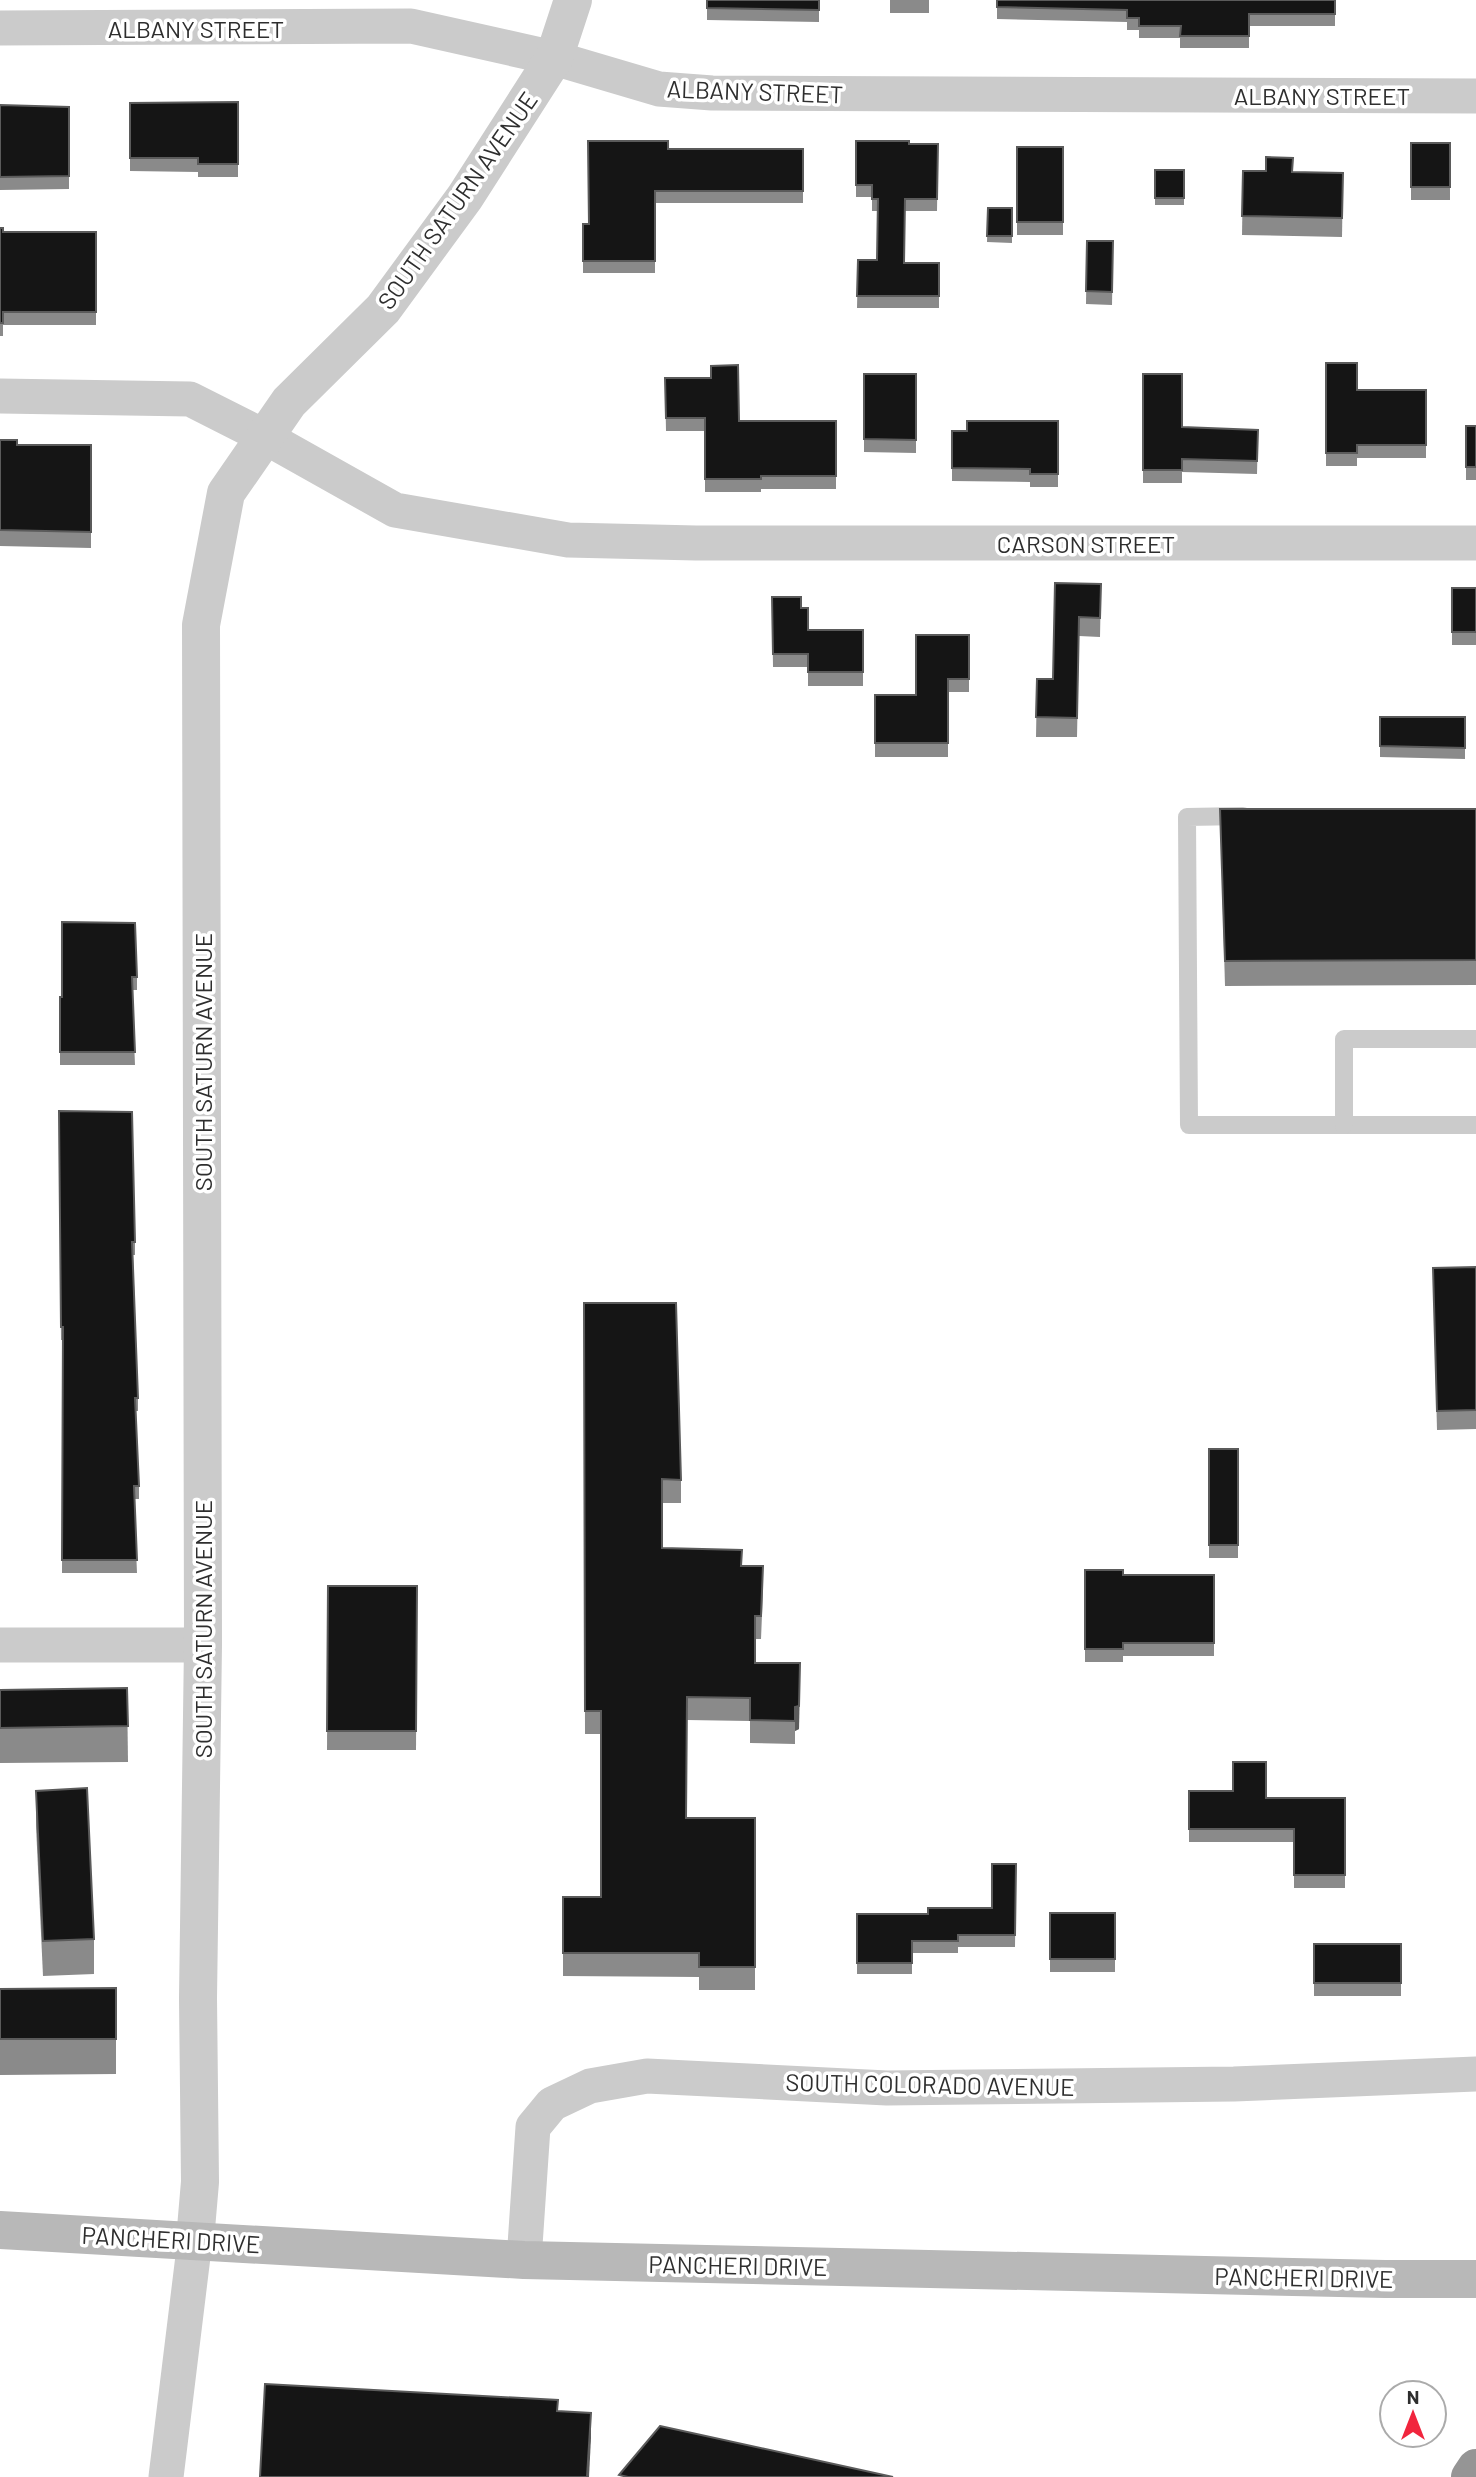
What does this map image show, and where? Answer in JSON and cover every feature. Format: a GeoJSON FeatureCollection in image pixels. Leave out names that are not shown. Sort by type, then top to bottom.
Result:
{"type":"FeatureCollection","features":[{"type":"Feature","properties":{"kind":"highway"},"geometry":{"type":"LineString","coordinates":[[1470,2477],[1476,2468]]}},
{"type":"Feature","properties":{"kind":"main road","name":"PANCHERI DRIVE"},"geometry":{"type":"LineString","coordinates":[[0,2230],[524,2260],[1476,2279]]}},
{"type":"Feature","properties":{"kind":"street","name":"SOUTH SATURN AVENUE"},"geometry":{"type":"LineString","coordinates":[[195,2240],[200,2182],[198,1998],[203,1645],[201,625],[226,493],[289,402],[383,309],[465,197],[554,58],[573,0]]}},
{"type":"Feature","properties":{"kind":"street","name":"ALBANY STREET"},"geometry":{"type":"LineString","coordinates":[[0,29],[411,26],[554,58],[659,89],[712,93],[1476,96]]}},
{"type":"Feature","properties":{"kind":"street","name":"CARSON STREET"},"geometry":{"type":"LineString","coordinates":[[0,396],[190,399],[265,437],[395,510],[568,540],[696,544],[1476,543]]}},
{"type":"Feature","properties":{"kind":"street"},"geometry":{"type":"LineString","coordinates":[[0,1645],[203,1645]]}},
{"type":"Feature","properties":{"kind":"street","name":"SOUTH COLORADO AVENUE"},"geometry":{"type":"LineString","coordinates":[[524,2260],[533,2127],[552,2104],[590,2086],[647,2076],[887,2088],[1234,2084],[1476,2074]]}},
{"type":"Feature","properties":{"kind":"street"},"geometry":{"type":"LineString","coordinates":[[166,2477],[195,2240]]}},
{"type":"Feature","properties":{"kind":"lane"},"geometry":{"type":"LineString","coordinates":[[1256,816],[1187,817],[1189,1125],[1476,1125]]}},
{"type":"Feature","properties":{"kind":"lane"},"geometry":{"type":"LineString","coordinates":[[1344,1125],[1344,1039],[1476,1039]]}},
{"type":"Feature","properties":{"kind":"building"},"geometry":{"type":"Polygon","coordinates":[[[707,0],[819,0],[819,10],[707,8],[707,0]]]}},
{"type":"Feature","properties":{"kind":"building"},"geometry":{"type":"Polygon","coordinates":[[[997,0],[1335,0],[1335,14],[1249,14],[1249,36],[1180,36],[1181,26],[1139,26],[1139,18],[1127,18],[1127,10],[997,7],[997,0]]]}},
{"type":"Feature","properties":{"kind":"building"},"geometry":{"type":"Polygon","coordinates":[[[238,102],[238,164],[198,164],[198,158],[130,158],[130,103],[238,102]]]}},
{"type":"Feature","properties":{"kind":"building"},"geometry":{"type":"Polygon","coordinates":[[[0,105],[69,107],[69,176],[0,177],[0,105]]]}},
{"type":"Feature","properties":{"kind":"building"},"geometry":{"type":"Polygon","coordinates":[[[588,141],[668,141],[668,149],[803,149],[803,191],[655,191],[655,261],[583,261],[583,224],[589,224],[588,141]]]}},
{"type":"Feature","properties":{"kind":"building"},"geometry":{"type":"Polygon","coordinates":[[[856,141],[938,144],[937,199],[905,199],[904,263],[939,263],[939,296],[857,296],[858,260],[877,260],[878,199],[872,199],[872,185],[856,185],[856,141]]]}},
{"type":"Feature","properties":{"kind":"building"},"geometry":{"type":"Polygon","coordinates":[[[1411,143],[1450,143],[1450,187],[1411,187],[1411,143]]]}},
{"type":"Feature","properties":{"kind":"building"},"geometry":{"type":"Polygon","coordinates":[[[1017,147],[1063,147],[1063,222],[1017,222],[1017,147]]]}},
{"type":"Feature","properties":{"kind":"building"},"geometry":{"type":"Polygon","coordinates":[[[1266,157],[1293,158],[1292,172],[1343,173],[1342,218],[1242,216],[1243,171],[1266,171],[1266,157]]]}},
{"type":"Feature","properties":{"kind":"building"},"geometry":{"type":"Polygon","coordinates":[[[1155,170],[1184,170],[1184,198],[1155,198],[1155,170]]]}},
{"type":"Feature","properties":{"kind":"building"},"geometry":{"type":"Polygon","coordinates":[[[988,208],[1012,208],[1012,236],[987,236],[988,208]]]}},
{"type":"Feature","properties":{"kind":"building"},"geometry":{"type":"Polygon","coordinates":[[[0,228],[3,228],[3,232],[96,232],[96,312],[3,312],[3,323],[0,323],[0,228]]]}},
{"type":"Feature","properties":{"kind":"building"},"geometry":{"type":"Polygon","coordinates":[[[1087,241],[1113,241],[1112,292],[1086,291],[1087,241]]]}},
{"type":"Feature","properties":{"kind":"building"},"geometry":{"type":"Polygon","coordinates":[[[1326,363],[1357,363],[1357,390],[1426,390],[1426,445],[1357,445],[1357,453],[1326,453],[1326,363]]]}},
{"type":"Feature","properties":{"kind":"building"},"geometry":{"type":"Polygon","coordinates":[[[738,365],[739,421],[836,421],[836,476],[705,479],[705,418],[666,418],[665,378],[711,378],[711,366],[738,365]]]}},
{"type":"Feature","properties":{"kind":"building"},"geometry":{"type":"Polygon","coordinates":[[[864,374],[916,374],[916,440],[864,439],[864,374]]]}},
{"type":"Feature","properties":{"kind":"building"},"geometry":{"type":"Polygon","coordinates":[[[1143,374],[1182,374],[1182,427],[1258,430],[1257,461],[1182,459],[1182,470],[1143,470],[1143,374]]]}},
{"type":"Feature","properties":{"kind":"building"},"geometry":{"type":"Polygon","coordinates":[[[967,421],[1058,421],[1058,474],[1030,474],[1030,469],[952,468],[952,431],[967,431],[967,421]]]}},
{"type":"Feature","properties":{"kind":"building"},"geometry":{"type":"Polygon","coordinates":[[[1466,426],[1476,426],[1476,467],[1466,467],[1466,426]]]}},
{"type":"Feature","properties":{"kind":"building"},"geometry":{"type":"Polygon","coordinates":[[[0,440],[17,440],[17,445],[91,445],[91,532],[0,530],[0,440]]]}},
{"type":"Feature","properties":{"kind":"building"},"geometry":{"type":"Polygon","coordinates":[[[1055,583],[1101,584],[1100,618],[1079,617],[1077,718],[1036,717],[1037,679],[1053,679],[1055,583]]]}},
{"type":"Feature","properties":{"kind":"building"},"geometry":{"type":"Polygon","coordinates":[[[1452,588],[1476,588],[1476,632],[1452,632],[1452,588]]]}},
{"type":"Feature","properties":{"kind":"building"},"geometry":{"type":"Polygon","coordinates":[[[772,597],[801,597],[801,608],[808,608],[808,630],[863,630],[863,672],[808,672],[808,654],[773,654],[772,597]]]}},
{"type":"Feature","properties":{"kind":"building"},"geometry":{"type":"Polygon","coordinates":[[[916,635],[969,635],[969,679],[948,679],[948,743],[875,743],[875,695],[916,695],[916,635]]]}},
{"type":"Feature","properties":{"kind":"building"},"geometry":{"type":"Polygon","coordinates":[[[1380,717],[1465,717],[1465,748],[1380,746],[1380,717]]]}},
{"type":"Feature","properties":{"kind":"building"},"geometry":{"type":"Polygon","coordinates":[[[1220,809],[1476,809],[1476,960],[1225,961],[1220,809]]]}},
{"type":"Feature","properties":{"kind":"building"},"geometry":{"type":"Polygon","coordinates":[[[62,922],[135,923],[137,977],[132,977],[135,1052],[60,1052],[62,922]]]}},
{"type":"Feature","properties":{"kind":"building"},"geometry":{"type":"Polygon","coordinates":[[[59,1111],[132,1112],[135,1242],[132,1242],[139,1486],[134,1486],[137,1560],[62,1560],[63,1327],[59,1111]]]}},
{"type":"Feature","properties":{"kind":"building"},"geometry":{"type":"Polygon","coordinates":[[[1476,1267],[1476,1410],[1437,1411],[1433,1268],[1476,1267]]]}},
{"type":"Feature","properties":{"kind":"building"},"geometry":{"type":"Polygon","coordinates":[[[584,1303],[676,1303],[681,1480],[662,1479],[662,1548],[742,1550],[741,1566],[763,1566],[761,1616],[755,1616],[755,1663],[800,1663],[799,1706],[795,1707],[795,1721],[750,1720],[750,1698],[687,1697],[686,1818],[755,1818],[755,1967],[699,1967],[699,1953],[563,1953],[563,1897],[601,1897],[601,1711],[585,1711],[584,1303]]]}},
{"type":"Feature","properties":{"kind":"building"},"geometry":{"type":"Polygon","coordinates":[[[1209,1449],[1238,1449],[1238,1545],[1209,1545],[1209,1449]]]}},
{"type":"Feature","properties":{"kind":"building"},"geometry":{"type":"Polygon","coordinates":[[[1085,1570],[1123,1570],[1123,1575],[1214,1575],[1214,1643],[1123,1643],[1123,1649],[1085,1649],[1085,1570]]]}},
{"type":"Feature","properties":{"kind":"building"},"geometry":{"type":"Polygon","coordinates":[[[328,1586],[417,1586],[416,1731],[327,1731],[328,1586]]]}},
{"type":"Feature","properties":{"kind":"building"},"geometry":{"type":"Polygon","coordinates":[[[127,1688],[128,1726],[0,1728],[0,1690],[127,1688]]]}},
{"type":"Feature","properties":{"kind":"building"},"geometry":{"type":"Polygon","coordinates":[[[1233,1762],[1266,1762],[1266,1798],[1345,1798],[1345,1875],[1294,1875],[1294,1829],[1189,1829],[1189,1791],[1233,1791],[1233,1762]]]}},
{"type":"Feature","properties":{"kind":"building"},"geometry":{"type":"Polygon","coordinates":[[[87,1788],[94,1939],[43,1941],[36,1791],[87,1788]]]}},
{"type":"Feature","properties":{"kind":"building"},"geometry":{"type":"Polygon","coordinates":[[[992,1864],[1016,1864],[1015,1935],[958,1935],[958,1941],[912,1941],[912,1963],[857,1963],[857,1914],[928,1914],[928,1908],[992,1908],[992,1864]]]}},
{"type":"Feature","properties":{"kind":"building"},"geometry":{"type":"Polygon","coordinates":[[[1050,1913],[1115,1913],[1115,1959],[1050,1959],[1050,1913]]]}},
{"type":"Feature","properties":{"kind":"building"},"geometry":{"type":"Polygon","coordinates":[[[1314,1944],[1401,1944],[1401,1983],[1314,1983],[1314,1944]]]}},
{"type":"Feature","properties":{"kind":"building"},"geometry":{"type":"Polygon","coordinates":[[[116,1988],[116,2039],[0,2039],[0,1989],[116,1988]]]}},
{"type":"Feature","properties":{"kind":"building"},"geometry":{"type":"Polygon","coordinates":[[[265,2384],[558,2400],[557,2411],[591,2413],[587,2477],[260,2477],[265,2384]]]}},
{"type":"Feature","properties":{"kind":"building"},"geometry":{"type":"Polygon","coordinates":[[[660,2426],[893,2477],[619,2475],[660,2426]]]}}]}
